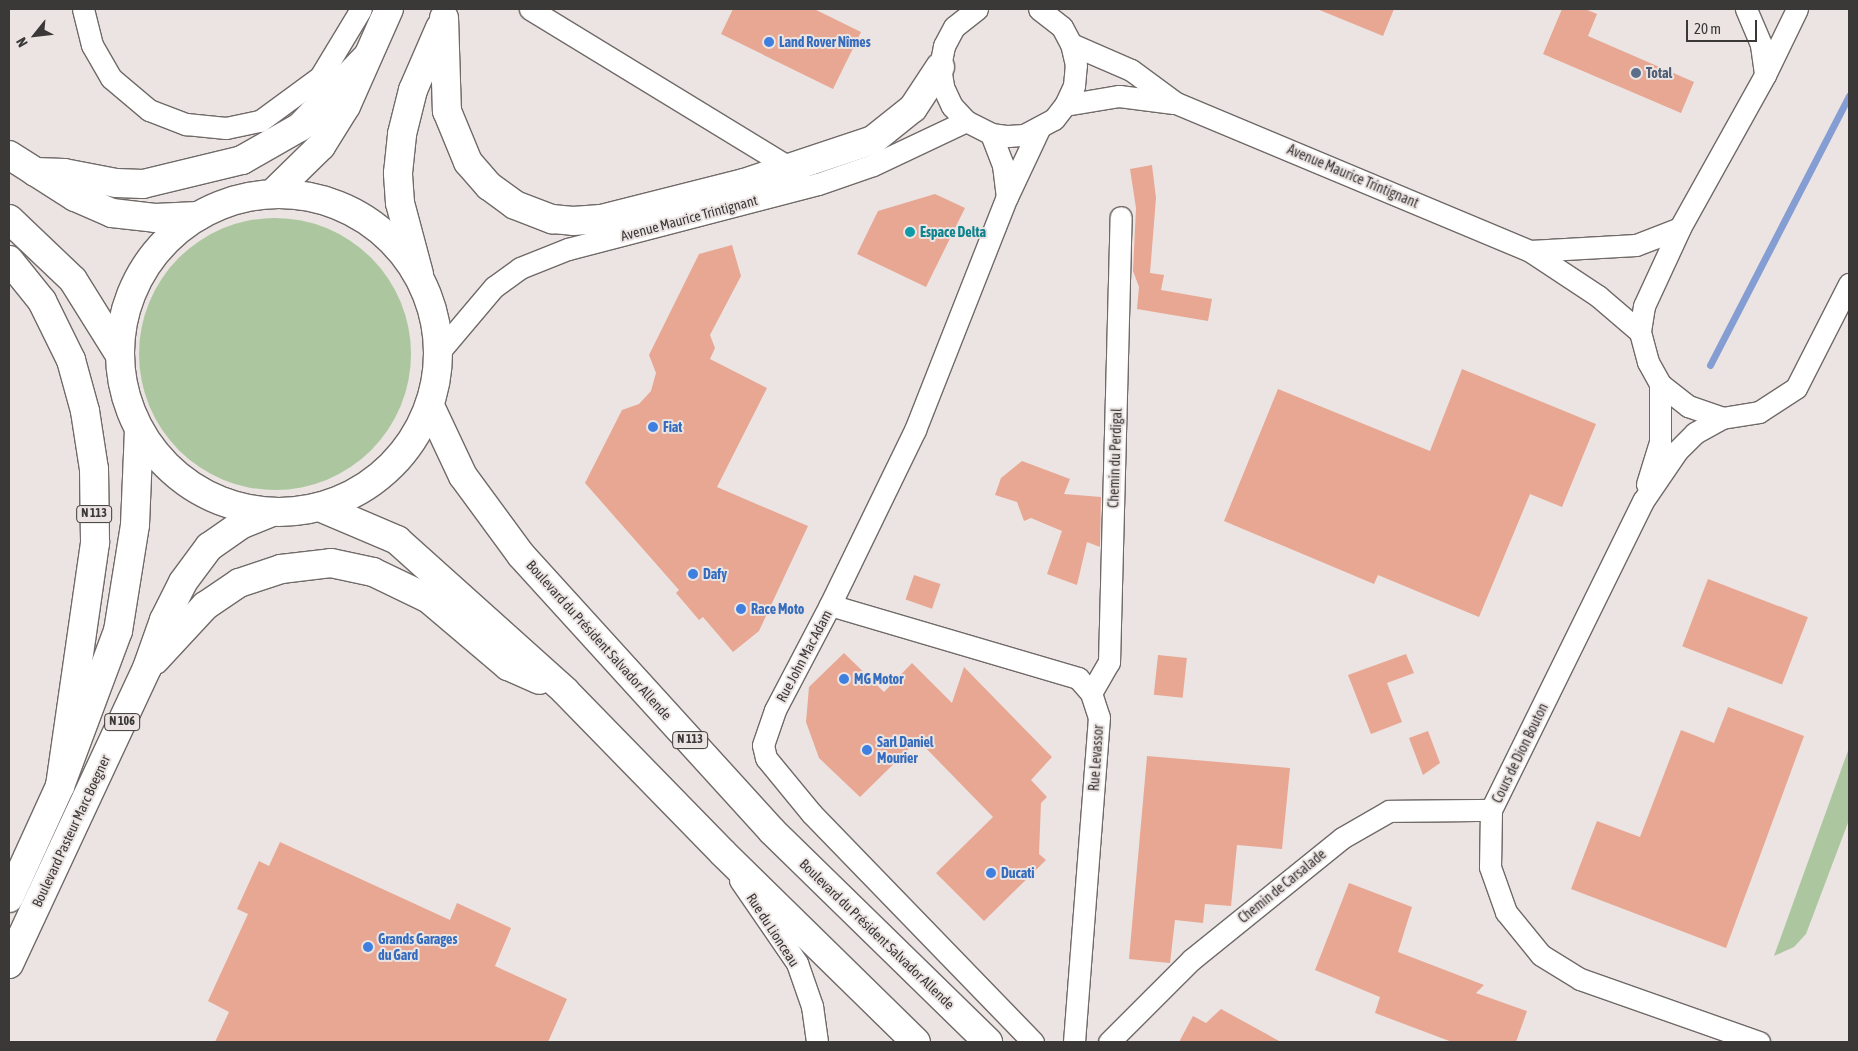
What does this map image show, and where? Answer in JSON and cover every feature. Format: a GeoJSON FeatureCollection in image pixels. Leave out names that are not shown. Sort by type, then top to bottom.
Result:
{"type":"FeatureCollection","features":[{"type":"Feature","properties":{"kind":"main road"},"geometry":{"type":"LineString","coordinates":[[272,194],[321,146],[346,106],[389,9]]}},
{"type":"Feature","properties":{"kind":"main road"},"geometry":{"type":"LineString","coordinates":[[446,13],[444,92],[458,144],[468,162],[488,186],[528,211],[574,221],[601,219],[791,168],[873,140],[913,108],[940,67]]}},
{"type":"Feature","properties":{"kind":"main road"},"geometry":{"type":"LineString","coordinates":[[419,274],[393,240],[367,218],[330,200],[292,192],[272,194],[244,198],[198,216],[166,238],[142,268],[126,303],[118,352],[125,401],[139,429],[173,474],[213,499],[270,513],[322,508],[365,489],[407,450],[430,406],[439,352],[432,306],[419,274],[400,203],[398,173],[402,134],[413,90],[446,13]]}},
{"type":"Feature","properties":{"kind":"main road"},"geometry":{"type":"LineString","coordinates":[[35,172],[64,173],[116,183],[143,184],[242,160],[300,127],[366,58]]}},
{"type":"Feature","properties":{"kind":"main road"},"geometry":{"type":"LineString","coordinates":[[9,154],[75,197],[112,213],[155,218],[198,216]]}},
{"type":"Feature","properties":{"kind":"main road"},"geometry":{"type":"LineString","coordinates":[[9,219],[73,280],[118,352]]}},
{"type":"Feature","properties":{"kind":"main road","name":"N 113"},"geometry":{"type":"LineString","coordinates":[[9,260],[42,300],[71,360],[85,411],[94,469],[95,543],[60,786]]}},
{"type":"Feature","properties":{"kind":"main road","name":"Boulevard du Président Salvador Allende"},"geometry":{"type":"LineString","coordinates":[[430,406],[464,476],[521,554],[772,831],[988,1042]]}},
{"type":"Feature","properties":{"kind":"main road","name":"Boulevard Pasteur Marc Boegner"},"geometry":{"type":"LineString","coordinates":[[9,898],[60,786],[118,631],[135,525],[139,429]]}},
{"type":"Feature","properties":{"kind":"main road"},"geometry":{"type":"LineString","coordinates":[[322,508],[397,540],[565,691],[723,853],[916,1042]]}},
{"type":"Feature","properties":{"kind":"main road","name":"Boulevard Pasteur Marc Boegner"},"geometry":{"type":"LineString","coordinates":[[9,964],[147,668],[164,620],[183,582],[209,547],[240,526],[270,513]]}},
{"type":"Feature","properties":{"kind":"main road"},"geometry":{"type":"LineString","coordinates":[[147,668],[205,606],[239,584],[281,569],[331,563],[373,572],[429,600],[508,666],[565,691]]}},
{"type":"Feature","properties":{"kind":"street"},"geometry":{"type":"LineString","coordinates":[[83,9],[92,45],[111,78],[150,110],[186,124],[226,128],[260,121],[314,82],[361,9]]}},
{"type":"Feature","properties":{"kind":"street"},"geometry":{"type":"LineString","coordinates":[[530,9],[818,184]]}},
{"type":"Feature","properties":{"kind":"street"},"geometry":{"type":"LineString","coordinates":[[977,9],[954,27],[944,46],[940,67],[943,87],[952,106],[966,121],[991,134],[1024,135],[1040,129],[1066,105],[1074,86],[1075,72],[1071,44],[1062,27],[1045,10]]}},
{"type":"Feature","properties":{"kind":"street"},"geometry":{"type":"LineString","coordinates":[[1746,9],[1761,45],[1766,75]]}},
{"type":"Feature","properties":{"kind":"street"},"geometry":{"type":"LineString","coordinates":[[1797,9],[1766,75],[1680,228],[1644,306],[1640,332],[1648,362],[1660,384],[1688,406],[1722,418],[1759,412],[1796,388],[1849,284]]}},
{"type":"Feature","properties":{"kind":"street","name":"Avenue Maurice Trintignant"},"geometry":{"type":"LineString","coordinates":[[1071,44],[1131,70],[1176,103],[1530,251],[1598,296],[1640,332]]}},
{"type":"Feature","properties":{"kind":"street","name":"Avenue Maurice Trintignant"},"geometry":{"type":"LineString","coordinates":[[1066,105],[1119,96],[1176,103]]}},
{"type":"Feature","properties":{"kind":"street","name":"Avenue Maurice Trintignant"},"geometry":{"type":"LineString","coordinates":[[439,352],[494,287],[520,268],[568,249],[818,184],[873,165],[966,121]]}},
{"type":"Feature","properties":{"kind":"street","name":"Rue John Mac Adam"},"geometry":{"type":"LineString","coordinates":[[1033,1042],[812,814],[766,758],[763,745],[775,710],[830,605],[915,430],[1007,197],[1040,129]]}},
{"type":"Feature","properties":{"kind":"street","name":"Rue John Mac Adam"},"geometry":{"type":"LineString","coordinates":[[991,134],[1003,165],[1007,197]]}},
{"type":"Feature","properties":{"kind":"street","name":"Chemin du Perdigal"},"geometry":{"type":"LineString","coordinates":[[1091,693],[1109,662],[1121,217]]}},
{"type":"Feature","properties":{"kind":"street","name":"Avenue Maurice Trintignant"},"geometry":{"type":"LineString","coordinates":[[1530,251],[1636,245],[1680,228]]}},
{"type":"Feature","properties":{"kind":"street","name":"Cours de Dion Bouton"},"geometry":{"type":"LineString","coordinates":[[1642,501],[1660,442],[1660,384]]}},
{"type":"Feature","properties":{"kind":"street","name":"Cours de Dion Bouton"},"geometry":{"type":"LineString","coordinates":[[1722,418],[1695,433],[1677,451],[1642,501],[1491,810],[1490,867],[1506,912],[1541,955],[1580,978],[1759,1042]]}},
{"type":"Feature","properties":{"kind":"street","name":"Rue Levassor"},"geometry":{"type":"LineString","coordinates":[[830,605],[1078,678],[1091,693],[1099,717],[1074,1042]]}},
{"type":"Feature","properties":{"kind":"street","name":"Chemin de Carsalade"},"geometry":{"type":"LineString","coordinates":[[1109,1042],[1191,960],[1342,838],[1389,811],[1491,810]]}},
{"type":"Feature","properties":{"kind":"street","name":"Rue du Lionceau"},"geometry":{"type":"LineString","coordinates":[[723,853],[797,964],[812,1006],[816,1042]]}},
{"type":"Feature","properties":{"kind":"green space"},"geometry":{"type":"Polygon","coordinates":[[[275,218],[302,221],[327,228],[350,241],[371,258],[388,279],[401,302],[408,327],[411,354],[408,381],[401,406],[388,429],[371,450],[350,467],[327,480],[302,487],[275,490],[248,487],[223,480],[200,467],[179,450],[162,429],[149,406],[142,381],[139,354],[142,327],[149,302],[162,279],[179,258],[200,241],[223,228],[248,221],[275,218]]]}},
{"type":"Feature","properties":{"kind":"green space"},"geometry":{"type":"Polygon","coordinates":[[[1849,748],[1849,820],[1806,934],[1794,947],[1774,956],[1849,748]]]}},
{"type":"Feature","properties":{"kind":"building"},"geometry":{"type":"Polygon","coordinates":[[[733,9],[814,9],[861,32],[833,89],[721,34],[733,9]]]}},
{"type":"Feature","properties":{"kind":"building"},"geometry":{"type":"Polygon","coordinates":[[[1317,9],[1394,9],[1383,36],[1317,9]]]}},
{"type":"Feature","properties":{"kind":"building"},"geometry":{"type":"Polygon","coordinates":[[[1562,9],[1585,9],[1597,14],[1588,36],[1694,82],[1681,113],[1543,54],[1562,9]]]}},
{"type":"Feature","properties":{"kind":"building"},"geometry":{"type":"Polygon","coordinates":[[[1152,165],[1156,198],[1150,273],[1164,275],[1161,290],[1212,299],[1208,321],[1137,309],[1139,287],[1133,271],[1136,208],[1130,169],[1152,165]]]}},
{"type":"Feature","properties":{"kind":"building","name":"Espace Delta"},"geometry":{"type":"Polygon","coordinates":[[[935,194],[965,208],[926,287],[857,254],[878,211],[935,194]]]}},
{"type":"Feature","properties":{"kind":"building"},"geometry":{"type":"Polygon","coordinates":[[[732,245],[741,276],[710,335],[715,348],[710,359],[767,388],[717,487],[808,526],[759,631],[733,652],[703,617],[699,620],[676,593],[679,590],[585,483],[622,410],[639,404],[651,391],[656,373],[649,355],[699,254],[732,245]]]}},
{"type":"Feature","properties":{"kind":"building"},"geometry":{"type":"Polygon","coordinates":[[[1462,369],[1596,424],[1562,507],[1530,494],[1479,617],[1378,575],[1374,584],[1224,521],[1278,389],[1430,451],[1462,369]]]}},
{"type":"Feature","properties":{"kind":"building"},"geometry":{"type":"Polygon","coordinates":[[[1022,461],[1070,479],[1064,494],[1101,497],[1100,547],[1087,542],[1077,585],[1047,574],[1062,531],[1031,518],[1024,521],[1017,502],[995,495],[1001,478],[1022,461]]]}},
{"type":"Feature","properties":{"kind":"building"},"geometry":{"type":"Polygon","coordinates":[[[914,575],[940,584],[932,609],[906,600],[914,575]]]}},
{"type":"Feature","properties":{"kind":"building"},"geometry":{"type":"Polygon","coordinates":[[[1708,579],[1808,617],[1782,685],[1682,646],[1708,579]]]}},
{"type":"Feature","properties":{"kind":"building"},"geometry":{"type":"Polygon","coordinates":[[[844,653],[884,692],[912,663],[952,703],[964,667],[1052,757],[1031,780],[1047,797],[1041,803],[1039,854],[1046,860],[984,921],[936,873],[993,817],[918,740],[860,797],[819,758],[806,722],[809,687],[844,653]]]}},
{"type":"Feature","properties":{"kind":"building"},"geometry":{"type":"Polygon","coordinates":[[[1406,654],[1414,673],[1387,683],[1402,722],[1371,734],[1348,675],[1406,654]]]}},
{"type":"Feature","properties":{"kind":"building"},"geometry":{"type":"Polygon","coordinates":[[[1158,655],[1187,658],[1183,698],[1154,695],[1158,655]]]}},
{"type":"Feature","properties":{"kind":"building"},"geometry":{"type":"Polygon","coordinates":[[[1728,707],[1804,736],[1726,948],[1571,889],[1597,821],[1640,837],[1681,730],[1714,743],[1728,707]]]}},
{"type":"Feature","properties":{"kind":"building"},"geometry":{"type":"Polygon","coordinates":[[[1428,731],[1440,763],[1423,775],[1409,738],[1428,731]]]}},
{"type":"Feature","properties":{"kind":"building"},"geometry":{"type":"Polygon","coordinates":[[[1147,756],[1290,768],[1282,849],[1237,845],[1231,906],[1205,904],[1203,923],[1175,920],[1170,963],[1129,959],[1147,756]]]}},
{"type":"Feature","properties":{"kind":"building","name":"Grands Garages du Gard"},"geometry":{"type":"Polygon","coordinates":[[[280,842],[450,920],[457,903],[511,928],[495,966],[567,999],[548,1042],[215,1042],[229,1012],[208,1001],[248,914],[237,909],[259,861],[269,866],[280,842]]]}},
{"type":"Feature","properties":{"kind":"building"},"geometry":{"type":"Polygon","coordinates":[[[1349,883],[1412,907],[1398,952],[1484,985],[1476,993],[1527,1011],[1516,1042],[1452,1042],[1375,1013],[1380,997],[1315,970],[1349,883]]]}},
{"type":"Feature","properties":{"kind":"building"},"geometry":{"type":"Polygon","coordinates":[[[1221,1009],[1281,1042],[1179,1042],[1193,1016],[1206,1023],[1221,1009]]]}},
{"type":"Feature","properties":{"kind":"waterway"},"geometry":{"type":"LineString","coordinates":[[1710,365],[1849,96]]}},
{"type":"Feature","properties":{"kind":"place","name":"Land Rover Nîmes"},"geometry":{"type":"Point","coordinates":[769,42]}},
{"type":"Feature","properties":{"kind":"place","name":"Total"},"geometry":{"type":"Point","coordinates":[1636,73]}},
{"type":"Feature","properties":{"kind":"place","name":"Espace Delta"},"geometry":{"type":"Point","coordinates":[910,232]}},
{"type":"Feature","properties":{"kind":"place","name":"Fiat"},"geometry":{"type":"Point","coordinates":[653,427]}},
{"type":"Feature","properties":{"kind":"place","name":"Dafy"},"geometry":{"type":"Point","coordinates":[693,574]}},
{"type":"Feature","properties":{"kind":"place","name":"Race Moto"},"geometry":{"type":"Point","coordinates":[741,609]}},
{"type":"Feature","properties":{"kind":"place","name":"MG Motor"},"geometry":{"type":"Point","coordinates":[844,679]}},
{"type":"Feature","properties":{"kind":"place","name":"Sarl Daniel Mourier"},"geometry":{"type":"Point","coordinates":[867,750]}},
{"type":"Feature","properties":{"kind":"place","name":"Ducati"},"geometry":{"type":"Point","coordinates":[991,873]}},
{"type":"Feature","properties":{"kind":"place","name":"Grands Garages du Gard"},"geometry":{"type":"Point","coordinates":[368,947]}}]}
